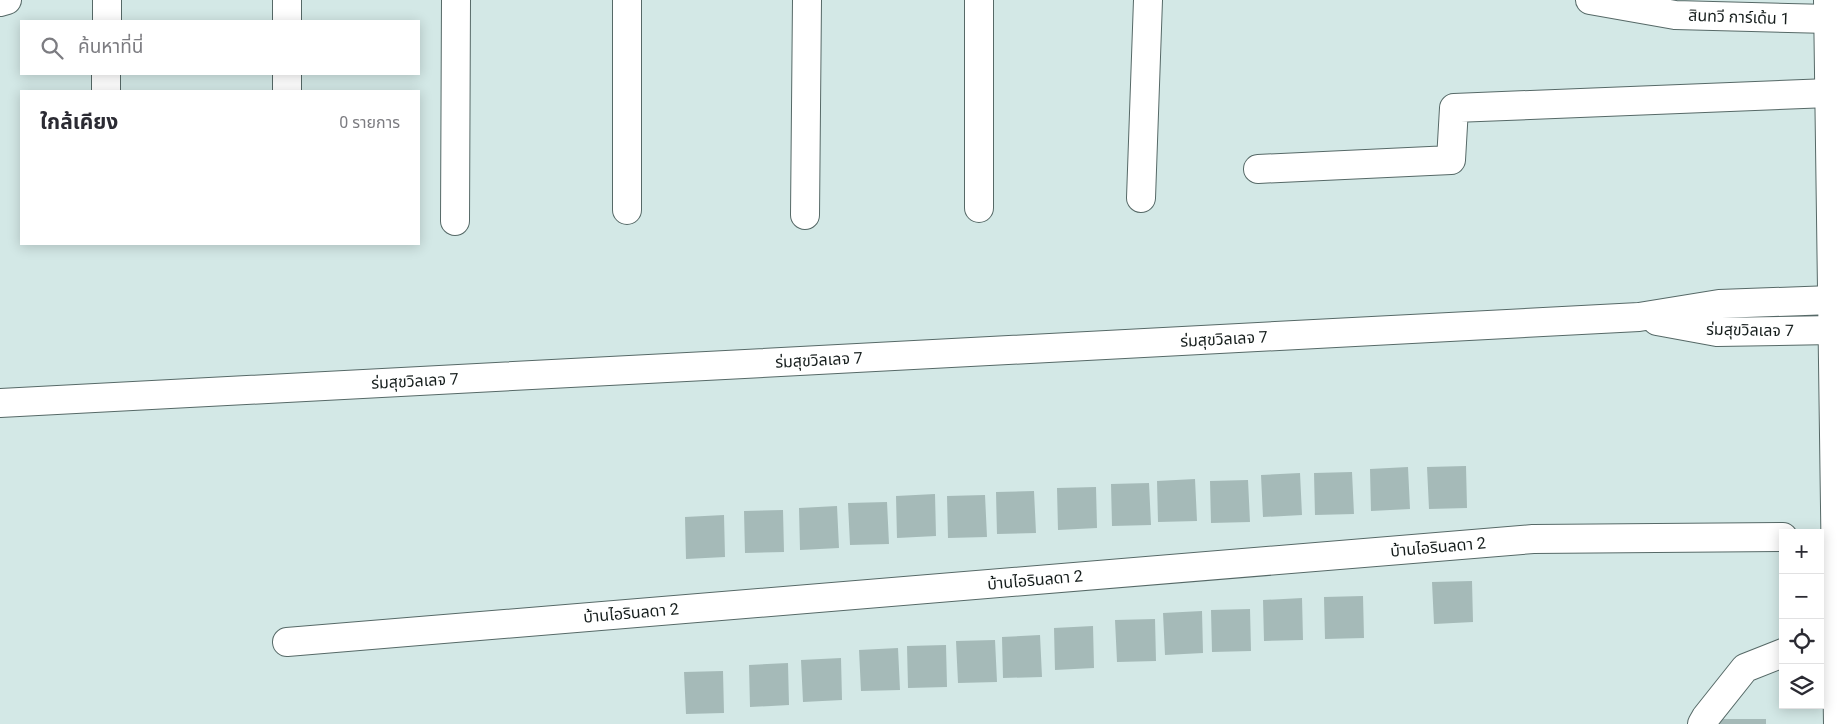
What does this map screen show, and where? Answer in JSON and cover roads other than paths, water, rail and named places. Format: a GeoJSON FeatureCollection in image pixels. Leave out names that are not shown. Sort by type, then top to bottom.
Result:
{"type":"FeatureCollection","features":[{"type":"Feature","properties":{"kind":"main road"},"geometry":{"type":"LineString","coordinates":[[0,2],[7,0]]}},
{"type":"Feature","properties":{"kind":"main road"},"geometry":{"type":"LineString","coordinates":[[107,0],[107,20]]}},
{"type":"Feature","properties":{"kind":"main road"},"geometry":{"type":"LineString","coordinates":[[287,0],[287,20]]}},
{"type":"Feature","properties":{"kind":"main road"},"geometry":{"type":"LineString","coordinates":[[455,221],[456,0]]}},
{"type":"Feature","properties":{"kind":"main road"},"geometry":{"type":"LineString","coordinates":[[627,0],[627,210]]}},
{"type":"Feature","properties":{"kind":"main road"},"geometry":{"type":"LineString","coordinates":[[805,216],[807,0]]}},
{"type":"Feature","properties":{"kind":"main road"},"geometry":{"type":"LineString","coordinates":[[979,208],[980,0]]}},
{"type":"Feature","properties":{"kind":"main road"},"geometry":{"type":"LineString","coordinates":[[1141,198],[1148,0]]}},
{"type":"Feature","properties":{"kind":"main road","name":"สินทวี การ์เด้น 1"},"geometry":{"type":"LineString","coordinates":[[1590,0],[1675,15],[1828,10]]}},
{"type":"Feature","properties":{"kind":"main road"},"geometry":{"type":"LineString","coordinates":[[1828,10],[1832,300],[1828,645],[1838,724]]}},
{"type":"Feature","properties":{"kind":"main road"},"geometry":{"type":"LineString","coordinates":[[106,75],[106,90]]}},
{"type":"Feature","properties":{"kind":"main road"},"geometry":{"type":"LineString","coordinates":[[287,75],[287,90]]}},
{"type":"Feature","properties":{"kind":"main road"},"geometry":{"type":"LineString","coordinates":[[1258,169],[1451,160],[1454,108],[1829,93]]}},
{"type":"Feature","properties":{"kind":"main road","name":"ร่มสุขวิลเลจ 7"},"geometry":{"type":"LineString","coordinates":[[0,403],[1638,317],[1719,304],[1832,300]]}},
{"type":"Feature","properties":{"kind":"main road","name":"ร่มสุขวิลเลจ 7"},"geometry":{"type":"LineString","coordinates":[[1638,317],[1717,332],[1832,330]]}},
{"type":"Feature","properties":{"kind":"main road","name":"บ้านไอรินลดา 2"},"geometry":{"type":"LineString","coordinates":[[287,642],[1532,539],[1779,537]]}},
{"type":"Feature","properties":{"kind":"main road"},"geometry":{"type":"LineString","coordinates":[[1702,724],[1745,668],[1779,655]]}}]}
